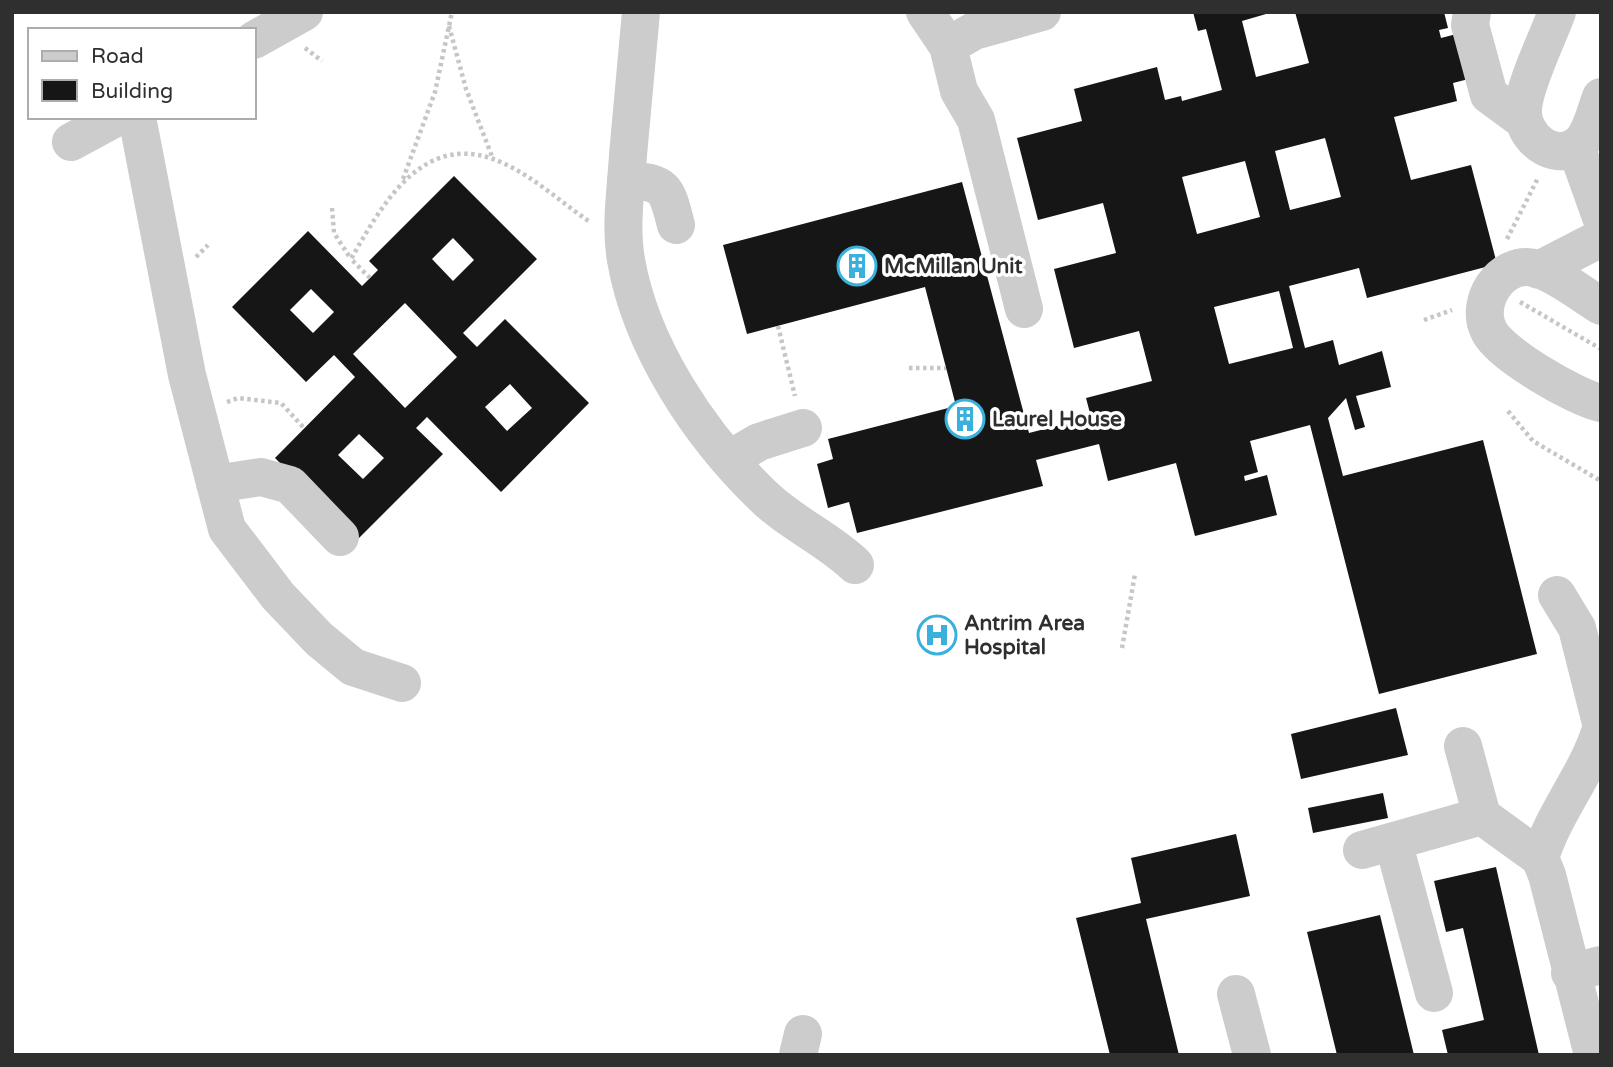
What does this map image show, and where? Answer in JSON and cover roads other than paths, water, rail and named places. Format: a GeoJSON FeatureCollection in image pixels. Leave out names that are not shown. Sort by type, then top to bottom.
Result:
{"type":"FeatureCollection","features":[{"type":"Feature","properties":{"kind":"street"},"geometry":{"type":"LineString","coordinates":[[256,39],[304,12]]}},
{"type":"Feature","properties":{"kind":"street"},"geometry":{"type":"LineString","coordinates":[[641,12],[624,232],[633,286],[663,364],[677,390],[730,459],[761,494],[791,522],[855,565]]}},
{"type":"Feature","properties":{"kind":"street"},"geometry":{"type":"LineString","coordinates":[[925,12],[948,46],[959,91],[976,120],[1024,309]]}},
{"type":"Feature","properties":{"kind":"street"},"geometry":{"type":"LineString","coordinates":[[948,46],[974,31],[1042,12]]}},
{"type":"Feature","properties":{"kind":"street"},"geometry":{"type":"LineString","coordinates":[[1472,12],[1469,25],[1489,95],[1523,120],[1534,139],[1564,148],[1601,217]]}},
{"type":"Feature","properties":{"kind":"street"},"geometry":{"type":"LineString","coordinates":[[1523,120],[1524,103],[1557,12]]}},
{"type":"Feature","properties":{"kind":"street"},"geometry":{"type":"LineString","coordinates":[[1564,148],[1587,134],[1601,97]]}},
{"type":"Feature","properties":{"kind":"street"},"geometry":{"type":"LineString","coordinates":[[71,142],[113,119]]}},
{"type":"Feature","properties":{"kind":"street"},"geometry":{"type":"LineString","coordinates":[[136,119],[197,412],[227,529],[278,596],[353,667],[402,683]]}},
{"type":"Feature","properties":{"kind":"street"},"geometry":{"type":"LineString","coordinates":[[626,179],[657,183],[664,187],[676,225]]}},
{"type":"Feature","properties":{"kind":"street"},"geometry":{"type":"LineString","coordinates":[[1539,270],[1601,238]]}},
{"type":"Feature","properties":{"kind":"street"},"geometry":{"type":"LineString","coordinates":[[1601,306],[1539,270],[1523,268],[1497,281],[1484,309],[1488,330],[1494,339],[1580,396],[1601,403]]}},
{"type":"Feature","properties":{"kind":"street"},"geometry":{"type":"LineString","coordinates":[[730,459],[759,442],[803,428]]}},
{"type":"Feature","properties":{"kind":"street"},"geometry":{"type":"LineString","coordinates":[[215,484],[261,477],[289,485],[340,537]]}},
{"type":"Feature","properties":{"kind":"street"},"geometry":{"type":"LineString","coordinates":[[1558,594],[1577,628],[1601,723]]}},
{"type":"Feature","properties":{"kind":"street"},"geometry":{"type":"LineString","coordinates":[[1540,858],[1548,832],[1595,748],[1601,729]]}},
{"type":"Feature","properties":{"kind":"street"},"geometry":{"type":"LineString","coordinates":[[1463,746],[1482,816],[1540,858],[1548,875],[1585,969],[1593,1055]]}},
{"type":"Feature","properties":{"kind":"street"},"geometry":{"type":"LineString","coordinates":[[1434,993],[1378,845],[1482,816]]}},
{"type":"Feature","properties":{"kind":"street"},"geometry":{"type":"LineString","coordinates":[[1236,994],[1252,1055]]}},
{"type":"Feature","properties":{"kind":"place","name":"McMillan Unit"},"geometry":{"type":"Point","coordinates":[857,266]}},
{"type":"Feature","properties":{"kind":"place","name":"Laurel House"},"geometry":{"type":"Point","coordinates":[965,419]}},
{"type":"Feature","properties":{"kind":"place","name":"Antrim Area Hospital"},"geometry":{"type":"Point","coordinates":[937,635]}}]}
